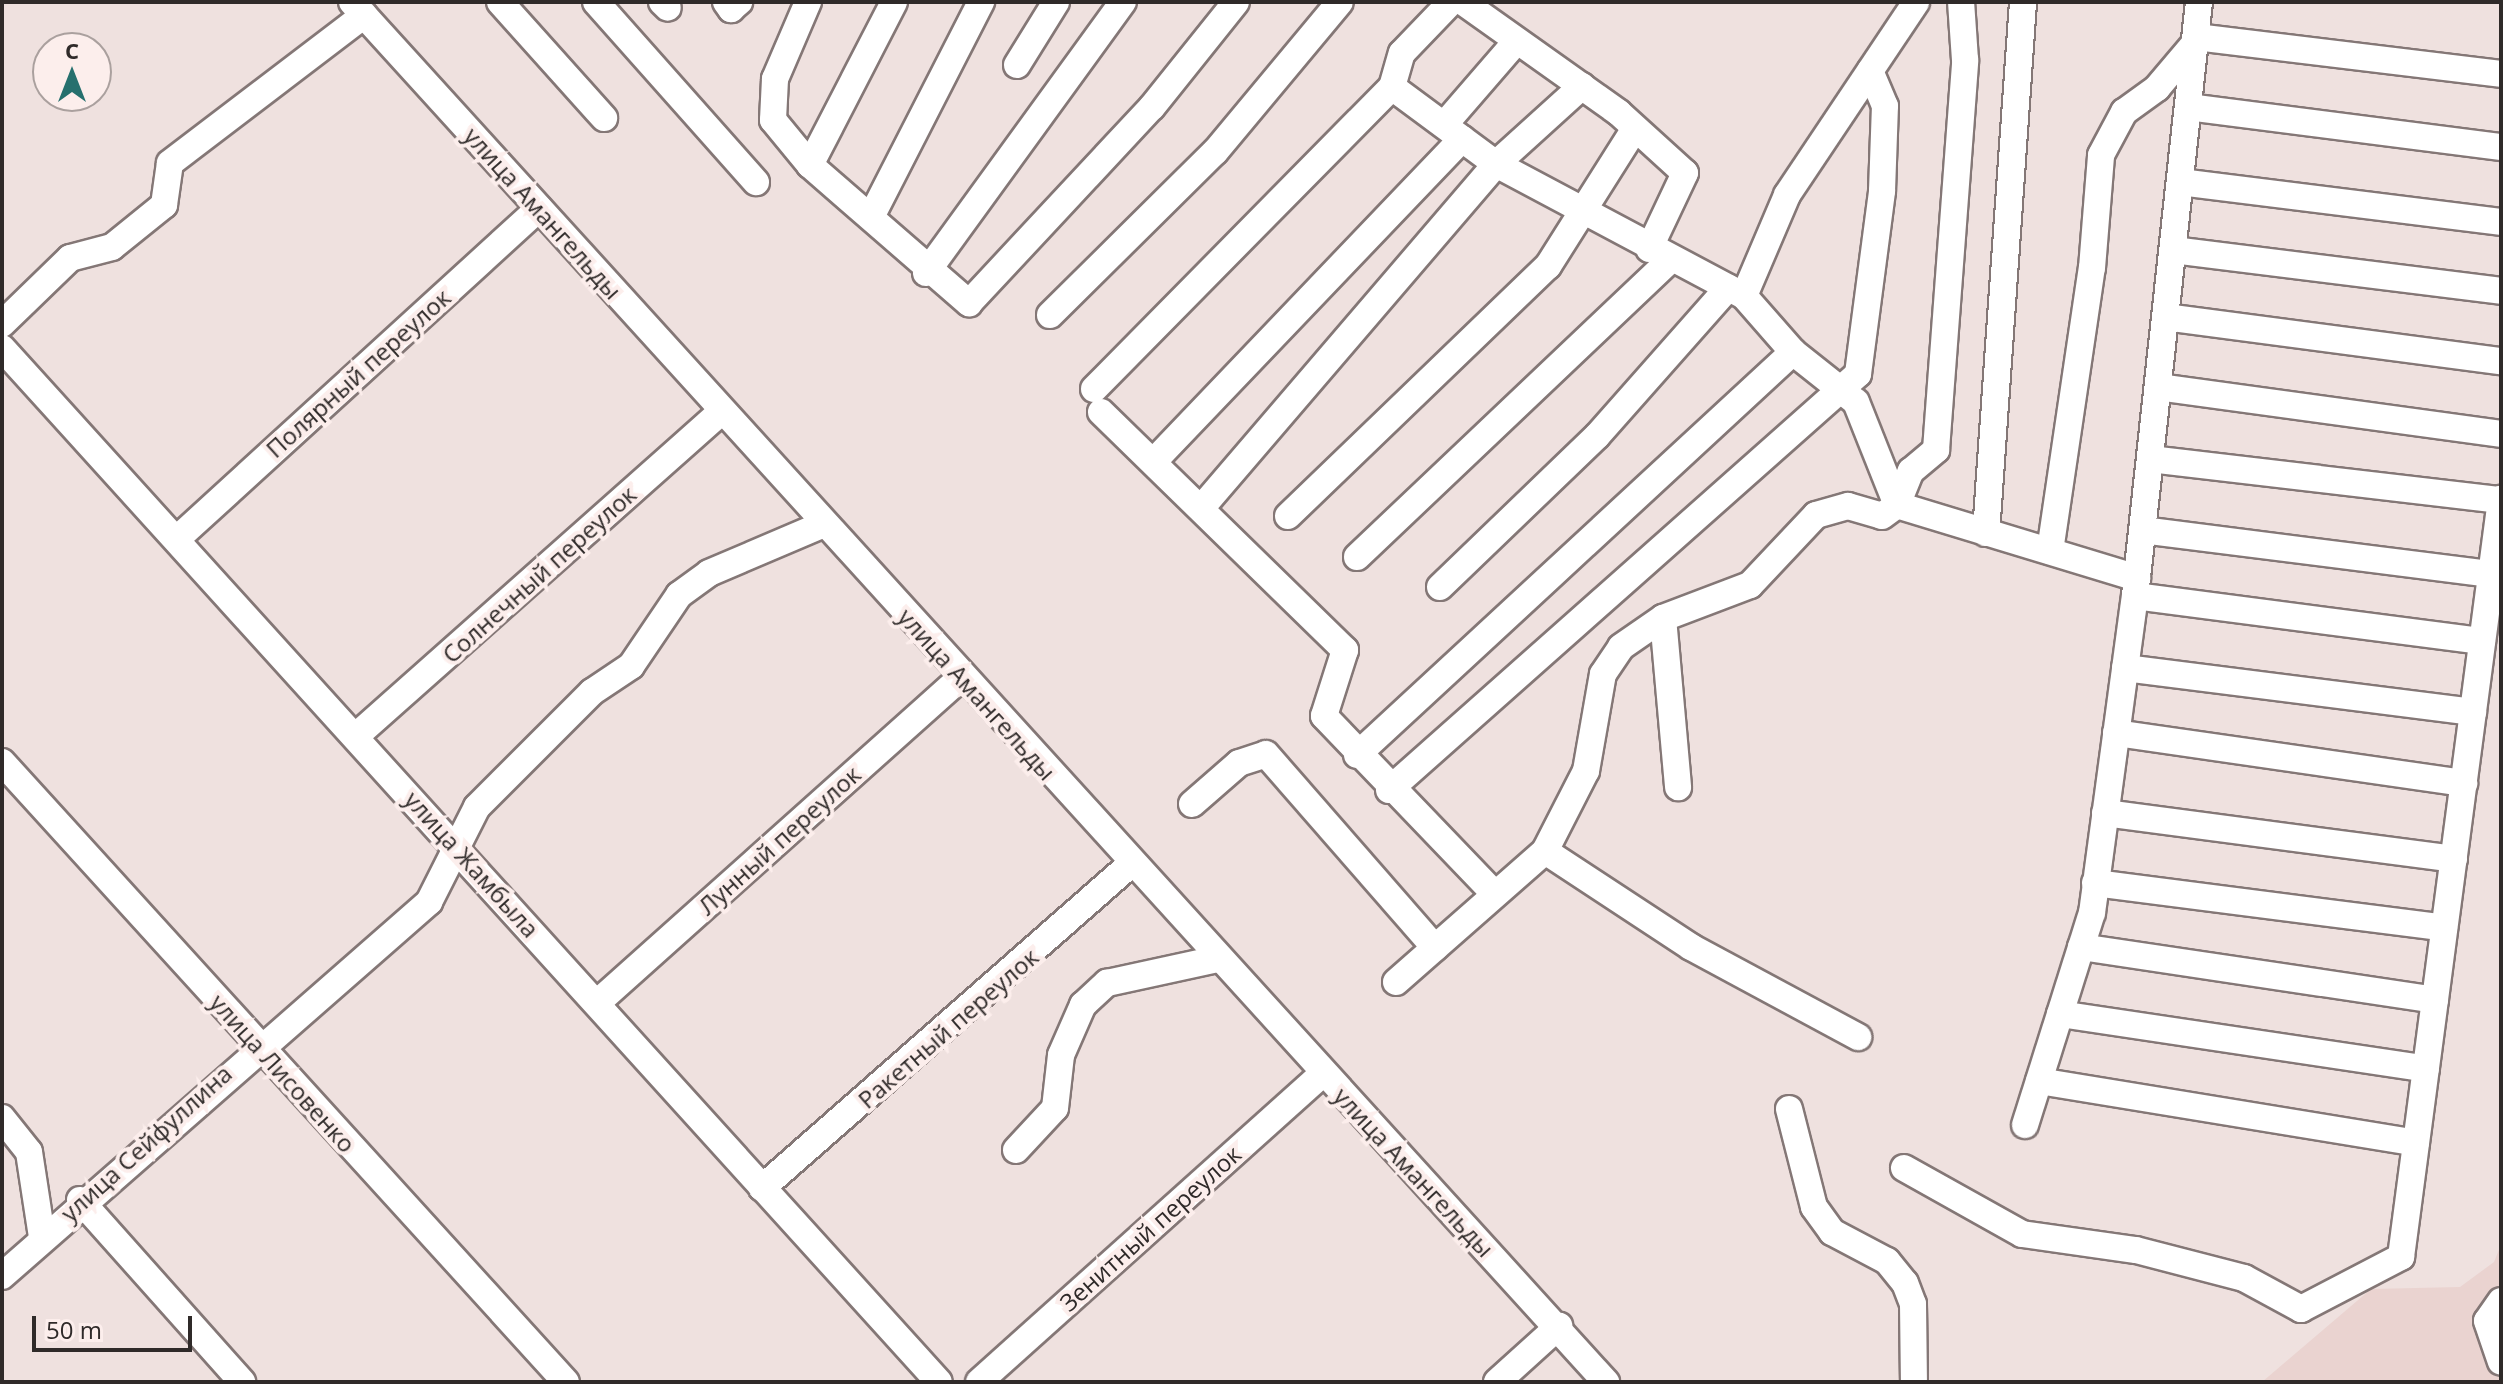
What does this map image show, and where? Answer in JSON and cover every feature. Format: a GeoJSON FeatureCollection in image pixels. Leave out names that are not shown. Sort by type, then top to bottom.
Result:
{"type":"FeatureCollection","features":[{"type":"Feature","properties":{"kind":"street"},"geometry":{"type":"LineString","coordinates":[[500,2],[604,118]]}},
{"type":"Feature","properties":{"kind":"street"},"geometry":{"type":"LineString","coordinates":[[596,2],[756,182]]}},
{"type":"Feature","properties":{"kind":"street"},"geometry":{"type":"LineString","coordinates":[[726,2],[731,9],[739,2]]}},
{"type":"Feature","properties":{"kind":"street"},"geometry":{"type":"LineString","coordinates":[[808,2],[775,79],[773,120],[810,165],[871,217],[926,273],[969,303],[1152,107],[1236,2]]}},
{"type":"Feature","properties":{"kind":"street"},"geometry":{"type":"LineString","coordinates":[[810,165],[894,2]]}},
{"type":"Feature","properties":{"kind":"street"},"geometry":{"type":"LineString","coordinates":[[871,217],[981,2]]}},
{"type":"Feature","properties":{"kind":"street"},"geometry":{"type":"LineString","coordinates":[[1017,65],[1056,2]]}},
{"type":"Feature","properties":{"kind":"street"},"geometry":{"type":"LineString","coordinates":[[926,273],[1123,2]]}},
{"type":"Feature","properties":{"kind":"street"},"geometry":{"type":"LineString","coordinates":[[1050,315],[1215,152],[1340,2]]}},
{"type":"Feature","properties":{"kind":"street"},"geometry":{"type":"LineString","coordinates":[[1451,2],[1402,53],[1392,87],[1098,400],[1345,650],[1324,716],[1389,790],[1494,893]]}},
{"type":"Feature","properties":{"kind":"street"},"geometry":{"type":"LineString","coordinates":[[1357,557],[1660,254],[1685,173],[1582,86],[1463,2]]}},
{"type":"Feature","properties":{"kind":"street"},"geometry":{"type":"LineString","coordinates":[[1440,587],[1597,436],[1736,292],[1787,195],[1916,2]]}},
{"type":"Feature","properties":{"kind":"street"},"geometry":{"type":"LineString","coordinates":[[1396,982],[1545,851],[1586,771],[1603,674],[1621,647],[1663,618],[1750,585],[1816,515],[1848,506],[1882,516],[1897,505],[1911,471],[1936,450],[1965,60],[1961,2]]}},
{"type":"Feature","properties":{"kind":"street"},"geometry":{"type":"LineString","coordinates":[[1986,533],[2023,2]]}},
{"type":"Feature","properties":{"kind":"street"},"geometry":{"type":"LineString","coordinates":[[2025,1125],[2081,947],[2095,883],[2136,587],[2199,2]]}},
{"type":"Feature","properties":{"kind":"street"},"geometry":{"type":"LineString","coordinates":[[2,324],[70,258],[112,247],[164,205],[170,163],[358,8]]}},
{"type":"Feature","properties":{"kind":"street","name":"улица Амангельды"},"geometry":{"type":"LineString","coordinates":[[358,8],[1130,865],[1559,1326],[1606,1382]]}},
{"type":"Feature","properties":{"kind":"street"},"geometry":{"type":"LineString","coordinates":[[2050,551],[2092,268],[2101,155],[2124,112],[2157,88],[2195,40]]}},
{"type":"Feature","properties":{"kind":"street"},"geometry":{"type":"LineString","coordinates":[[2195,40],[2501,74]]}},
{"type":"Feature","properties":{"kind":"street"},"geometry":{"type":"LineString","coordinates":[[1156,459],[1453,132],[1516,42]]}},
{"type":"Feature","properties":{"kind":"street"},"geometry":{"type":"LineString","coordinates":[[1389,790],[1845,389],[1867,342],[1882,191],[1885,106],[1870,71]]}},
{"type":"Feature","properties":{"kind":"street"},"geometry":{"type":"LineString","coordinates":[[1203,506],[1496,164],[1582,86]]}},
{"type":"Feature","properties":{"kind":"street"},"geometry":{"type":"LineString","coordinates":[[1392,87],[1496,164],[1736,292],[1793,352],[1845,389],[1897,505],[2050,551],[2136,587],[2482,641]]}},
{"type":"Feature","properties":{"kind":"street"},"geometry":{"type":"LineString","coordinates":[[2188,107],[2501,147]]}},
{"type":"Feature","properties":{"kind":"street"},"geometry":{"type":"LineString","coordinates":[[1288,516],[1548,266],[1579,210],[1634,130]]}},
{"type":"Feature","properties":{"kind":"street"},"geometry":{"type":"LineString","coordinates":[[2180,182],[2501,222]]}},
{"type":"Feature","properties":{"kind":"street","name":"Полярный переулок"},"geometry":{"type":"LineString","coordinates":[[178,538],[539,208]]}},
{"type":"Feature","properties":{"kind":"street"},"geometry":{"type":"LineString","coordinates":[[2173,250],[2501,291]]}},
{"type":"Feature","properties":{"kind":"street"},"geometry":{"type":"LineString","coordinates":[[2165,317],[2501,361]]}},
{"type":"Feature","properties":{"kind":"street","name":"улица Жамбыла"},"geometry":{"type":"LineString","coordinates":[[2,348],[178,538],[939,1382]]}},
{"type":"Feature","properties":{"kind":"street"},"geometry":{"type":"LineString","coordinates":[[1357,755],[1793,352]]}},
{"type":"Feature","properties":{"kind":"street"},"geometry":{"type":"LineString","coordinates":[[2158,387],[2501,434]]}},
{"type":"Feature","properties":{"kind":"street","name":"Солнечный переулок"},"geometry":{"type":"LineString","coordinates":[[356,736],[722,411]]}},
{"type":"Feature","properties":{"kind":"street"},"geometry":{"type":"LineString","coordinates":[[1904,1168],[2022,1234],[2136,1250],[2244,1278],[2301,1309],[2401,1257],[2501,499],[2150,459]]}},
{"type":"Feature","properties":{"kind":"street","name":"улица Сейфуллина"},"geometry":{"type":"LineString","coordinates":[[2,1276],[80,1200],[257,1045],[429,902],[477,807],[592,692],[646,650],[679,595],[709,573],[824,524]]}},
{"type":"Feature","properties":{"kind":"street"},"geometry":{"type":"LineString","coordinates":[[2142,530],[2491,574]]}},
{"type":"Feature","properties":{"kind":"street"},"geometry":{"type":"LineString","coordinates":[[1663,618],[1678,787]]}},
{"type":"Feature","properties":{"kind":"street"},"geometry":{"type":"LineString","coordinates":[[2125,668],[2473,712]]}},
{"type":"Feature","properties":{"kind":"street","name":"Лунный переулок"},"geometry":{"type":"LineString","coordinates":[[597,1003],[962,677]]}},
{"type":"Feature","properties":{"kind":"street"},"geometry":{"type":"LineString","coordinates":[[2116,733],[2464,783]]}},
{"type":"Feature","properties":{"kind":"street"},"geometry":{"type":"LineString","coordinates":[[1192,804],[1239,763],[1266,754],[1435,948]]}},
{"type":"Feature","properties":{"kind":"street","name":"улица Лисовенко"},"geometry":{"type":"LineString","coordinates":[[2,762],[566,1382]]}},
{"type":"Feature","properties":{"kind":"street"},"geometry":{"type":"LineString","coordinates":[[2105,813],[2454,859]]}},
{"type":"Feature","properties":{"kind":"street"},"geometry":{"type":"LineString","coordinates":[[1545,851],[1691,947],[1858,1037]]}},
{"type":"Feature","properties":{"kind":"street","name":"Ракетный переулок"},"geometry":{"type":"LineString","coordinates":[[762,1188],[1130,865]]}},
{"type":"Feature","properties":{"kind":"street"},"geometry":{"type":"LineString","coordinates":[[2095,883],[2444,928]]}},
{"type":"Feature","properties":{"kind":"street"},"geometry":{"type":"LineString","coordinates":[[2081,947],[2435,1000]]}},
{"type":"Feature","properties":{"kind":"street"},"geometry":{"type":"LineString","coordinates":[[1016,1150],[1055,1108],[1061,1055],[1083,1005],[1107,983],[1217,959]]}},
{"type":"Feature","properties":{"kind":"street"},"geometry":{"type":"LineString","coordinates":[[2060,1014],[2426,1069]]}},
{"type":"Feature","properties":{"kind":"street","name":"Зенитный переулок"},"geometry":{"type":"LineString","coordinates":[[979,1382],[1322,1074]]}},
{"type":"Feature","properties":{"kind":"street"},"geometry":{"type":"LineString","coordinates":[[2039,1081],[2416,1143]]}},
{"type":"Feature","properties":{"kind":"street"},"geometry":{"type":"LineString","coordinates":[[1789,1109],[1814,1207],[1832,1232],[1887,1261],[1905,1283],[1913,1304],[1914,1382]]}},
{"type":"Feature","properties":{"kind":"street"},"geometry":{"type":"LineString","coordinates":[[2,1118],[29,1152],[42,1237]]}},
{"type":"Feature","properties":{"kind":"street"},"geometry":{"type":"LineString","coordinates":[[80,1200],[242,1382]]}},
{"type":"Feature","properties":{"kind":"street"},"geometry":{"type":"LineString","coordinates":[[2501,1301],[2487,1321],[2487,1338],[2501,1362]]}},
{"type":"Feature","properties":{"kind":"street"},"geometry":{"type":"LineString","coordinates":[[1497,1382],[1559,1326]]}},
{"type":"Feature","properties":{"kind":"shaded area"},"geometry":{"type":"Polygon","coordinates":[[[2501,1245],[2501,1382],[2262,1382],[2371,1289],[2460,1287],[2494,1262],[2501,1245]]]}}]}
